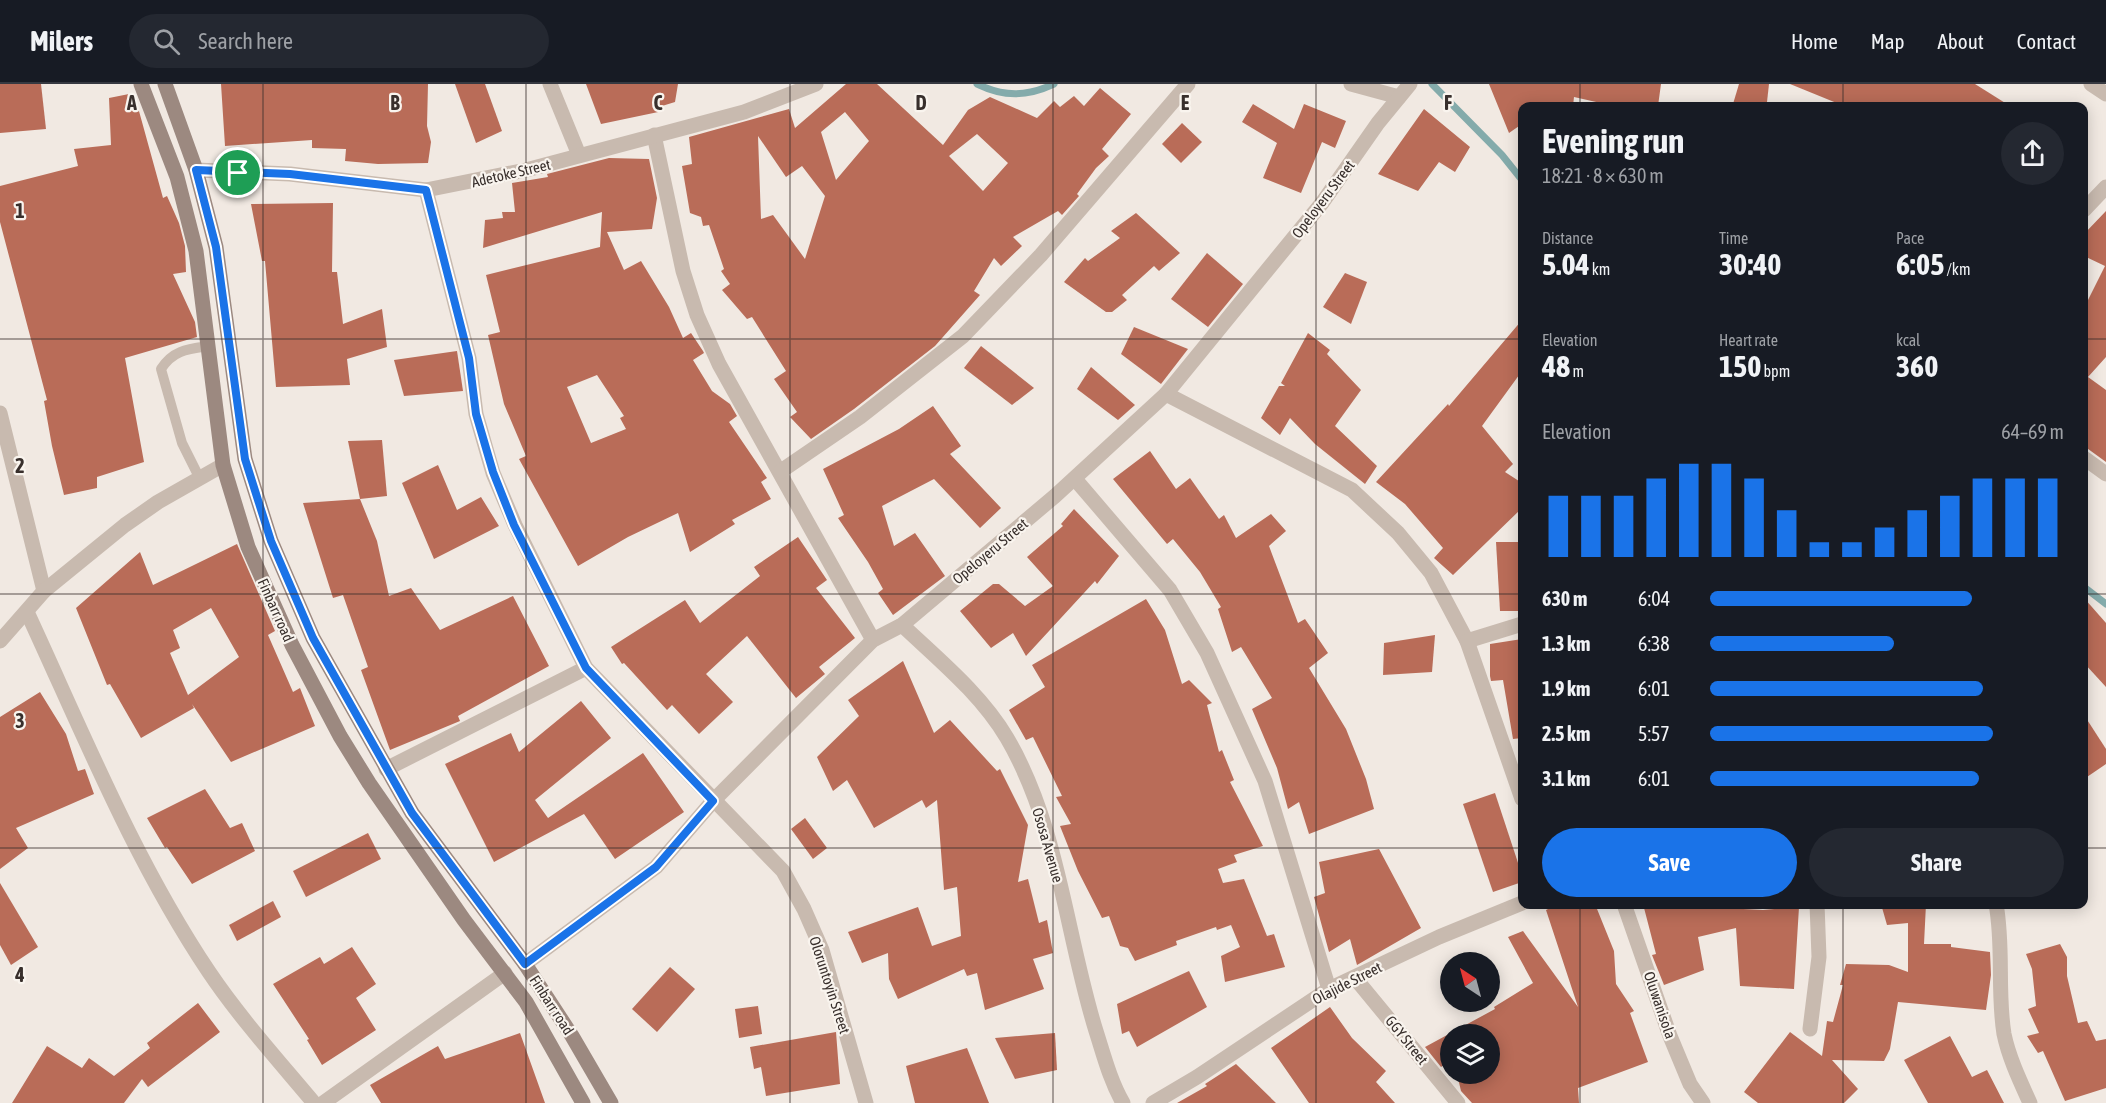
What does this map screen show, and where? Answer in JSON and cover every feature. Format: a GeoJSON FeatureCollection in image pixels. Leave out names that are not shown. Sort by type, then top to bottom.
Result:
{"type":"FeatureCollection","features":[{"type":"Feature","properties":{"kind":"main road","name":"Finbarr road"},"geometry":{"type":"LineString","coordinates":[[141,84],[177,177],[196,251],[210,346],[223,465],[248,547],[292,645],[340,736],[369,783],[464,920],[505,973],[552,1044],[584,1103]]}},
{"type":"Feature","properties":{"kind":"main road","name":"Finbarr road"},"geometry":{"type":"LineString","coordinates":[[165,84],[196,170],[216,247],[245,459],[264,520],[313,638],[412,813],[525,964],[573,1036],[610,1103]]}},
{"type":"Feature","properties":{"kind":"street"},"geometry":{"type":"LineString","coordinates":[[550,84],[579,155]]}},
{"type":"Feature","properties":{"kind":"street","name":"Adetoke Street"},"geometry":{"type":"LineString","coordinates":[[196,170],[290,174],[426,190],[526,170],[744,112],[816,84]]}},
{"type":"Feature","properties":{"kind":"street"},"geometry":{"type":"LineString","coordinates":[[781,471],[860,417],[963,336],[1041,255],[1188,84]]}},
{"type":"Feature","properties":{"kind":"street"},"geometry":{"type":"LineString","coordinates":[[1352,84],[1404,90]]}},
{"type":"Feature","properties":{"kind":"street"},"geometry":{"type":"LineString","coordinates":[[2091,84],[2106,94]]}},
{"type":"Feature","properties":{"kind":"street","name":"Opeloyeru Street"},"geometry":{"type":"LineString","coordinates":[[525,964],[656,867],[713,801],[873,640],[902,625],[1075,479],[1166,394],[1322,203],[1404,90]]}},
{"type":"Feature","properties":{"kind":"street"},"geometry":{"type":"LineString","coordinates":[[654,135],[683,271],[697,315],[719,363],[873,640]]}},
{"type":"Feature","properties":{"kind":"street"},"geometry":{"type":"LineString","coordinates":[[2088,206],[2106,187]]}},
{"type":"Feature","properties":{"kind":"street","name":"Oloruntoyin Street"},"geometry":{"type":"LineString","coordinates":[[426,190],[469,358],[476,414],[493,472],[514,525],[586,668],[783,871],[804,909],[822,950],[866,1103]]}},
{"type":"Feature","properties":{"kind":"street"},"geometry":{"type":"LineString","coordinates":[[1166,394],[1352,490],[1398,533],[1431,573],[1467,641],[1518,788]]}},
{"type":"Feature","properties":{"kind":"street"},"geometry":{"type":"LineString","coordinates":[[0,413],[44,591]]}},
{"type":"Feature","properties":{"kind":"street"},"geometry":{"type":"LineString","coordinates":[[2088,461],[2106,474]]}},
{"type":"Feature","properties":{"kind":"street"},"geometry":{"type":"LineString","coordinates":[[0,641],[44,591],[125,525],[199,477],[223,465]]}},
{"type":"Feature","properties":{"kind":"street"},"geometry":{"type":"LineString","coordinates":[[1075,479],[1170,590],[1207,653],[1265,781],[1329,989]]}},
{"type":"Feature","properties":{"kind":"street"},"geometry":{"type":"LineString","coordinates":[[27,612],[147,866],[174,916],[210,972],[314,1103]]}},
{"type":"Feature","properties":{"kind":"street","name":"Ososa Avenue"},"geometry":{"type":"LineString","coordinates":[[902,625],[971,691],[1006,736],[1022,766],[1057,871],[1084,994],[1111,1082],[1124,1103]]}},
{"type":"Feature","properties":{"kind":"street"},"geometry":{"type":"LineString","coordinates":[[1467,641],[1518,625]]}},
{"type":"Feature","properties":{"kind":"street"},"geometry":{"type":"LineString","coordinates":[[386,769],[586,668]]}},
{"type":"Feature","properties":{"kind":"street","name":"Olajide Street"},"geometry":{"type":"LineString","coordinates":[[1153,1103],[1197,1077],[1329,989],[1439,936],[1518,905]]}},
{"type":"Feature","properties":{"kind":"street","name":"Oluwanisola"},"geometry":{"type":"LineString","coordinates":[[1626,909],[1674,1046],[1690,1084],[1703,1103]]}},
{"type":"Feature","properties":{"kind":"street"},"geometry":{"type":"LineString","coordinates":[[1810,1029],[1819,957],[1817,909]]}},
{"type":"Feature","properties":{"kind":"street"},"geometry":{"type":"LineString","coordinates":[[1997,909],[2000,925],[2004,1034],[2018,1079],[2030,1103]]}},
{"type":"Feature","properties":{"kind":"street"},"geometry":{"type":"LineString","coordinates":[[323,1103],[505,973]]}},
{"type":"Feature","properties":{"kind":"street","name":"GGY Street"},"geometry":{"type":"LineString","coordinates":[[1355,978],[1458,1103]]}},
{"type":"Feature","properties":{"kind":"lane"},"geometry":{"type":"LineString","coordinates":[[199,477],[182,443],[161,369],[168,358],[180,350],[210,346]]}},
{"type":"Feature","properties":{"kind":"building"},"geometry":{"type":"Polygon","coordinates":[[[0,84],[41,84],[46,129],[0,133],[0,84]]]}},
{"type":"Feature","properties":{"kind":"building"},"geometry":{"type":"Polygon","coordinates":[[[221,84],[428,84],[427,126],[431,142],[428,163],[378,164],[345,161],[346,149],[312,148],[312,140],[225,146],[221,84]]]}},
{"type":"Feature","properties":{"kind":"building"},"geometry":{"type":"Polygon","coordinates":[[[455,84],[485,84],[502,131],[476,143],[455,84]]]}},
{"type":"Feature","properties":{"kind":"building"},"geometry":{"type":"Polygon","coordinates":[[[586,84],[678,84],[675,102],[662,106],[663,111],[601,124],[586,84]]]}},
{"type":"Feature","properties":{"kind":"building"},"geometry":{"type":"Polygon","coordinates":[[[846,84],[877,84],[943,145],[968,110],[990,97],[1037,118],[1054,101],[1060,107],[1074,96],[1084,106],[1100,88],[1131,114],[1102,149],[1109,156],[1096,168],[1077,194],[1079,196],[1062,215],[1058,211],[1013,237],[1022,246],[1001,266],[994,258],[974,291],[980,295],[935,346],[854,409],[811,439],[790,417],[797,412],[774,379],[786,371],[752,317],[747,319],[722,290],[730,284],[721,271],[724,269],[709,225],[703,226],[701,217],[690,213],[682,166],[692,164],[689,137],[789,109],[795,128],[846,84]],[[845,112],[821,132],[836,180],[869,141],[845,112]],[[977,134],[949,156],[983,191],[1008,163],[977,134]],[[758,136],[761,219],[773,215],[805,259],[825,196],[802,166],[786,177],[758,136]]]}},
{"type":"Feature","properties":{"kind":"building"},"geometry":{"type":"Polygon","coordinates":[[[1489,84],[1661,84],[1659,102],[1596,102],[1574,97],[1573,102],[1518,102],[1518,127],[1509,133],[1489,84]]]}},
{"type":"Feature","properties":{"kind":"building"},"geometry":{"type":"Polygon","coordinates":[[[1739,84],[1769,84],[1767,102],[1734,102],[1739,84]]]}},
{"type":"Feature","properties":{"kind":"building"},"geometry":{"type":"Polygon","coordinates":[[[1790,84],[1975,84],[2004,102],[1834,102],[1790,84]]]}},
{"type":"Feature","properties":{"kind":"building"},"geometry":{"type":"Polygon","coordinates":[[[134,93],[163,198],[167,196],[179,223],[185,246],[186,272],[173,274],[195,322],[197,337],[125,358],[144,462],[97,477],[97,488],[64,495],[52,446],[44,401],[47,400],[0,222],[0,186],[78,166],[74,149],[111,145],[109,98],[134,93]]]}},
{"type":"Feature","properties":{"kind":"building"},"geometry":{"type":"Polygon","coordinates":[[[1253,104],[1294,129],[1304,104],[1346,121],[1335,148],[1322,142],[1301,193],[1263,178],[1277,143],[1242,122],[1253,104]]]}},
{"type":"Feature","properties":{"kind":"building"},"geometry":{"type":"Polygon","coordinates":[[[1424,109],[1470,147],[1455,172],[1439,162],[1418,191],[1378,174],[1424,109]]]}},
{"type":"Feature","properties":{"kind":"building"},"geometry":{"type":"Polygon","coordinates":[[[1182,123],[1202,142],[1181,163],[1162,144],[1182,123]]]}},
{"type":"Feature","properties":{"kind":"building"},"geometry":{"type":"Polygon","coordinates":[[[609,158],[649,159],[657,198],[652,229],[607,232],[624,270],[641,261],[669,307],[683,338],[691,333],[703,351],[704,353],[693,360],[712,391],[730,404],[737,416],[729,422],[767,478],[761,482],[771,499],[732,520],[735,524],[690,552],[678,513],[628,537],[578,566],[519,459],[526,456],[504,404],[488,335],[500,332],[486,275],[600,247],[602,212],[483,248],[485,220],[503,218],[502,212],[515,212],[512,183],[548,177],[547,174],[609,158]],[[597,375],[567,387],[591,443],[626,429],[620,418],[624,416],[597,375]]]}},
{"type":"Feature","properties":{"kind":"building"},"geometry":{"type":"Polygon","coordinates":[[[333,203],[332,272],[337,272],[343,324],[382,309],[387,347],[347,359],[350,385],[276,387],[265,261],[262,261],[251,204],[333,203]]]}},
{"type":"Feature","properties":{"kind":"building"},"geometry":{"type":"Polygon","coordinates":[[[2106,211],[2106,357],[2088,377],[2088,300],[2105,266],[2088,258],[2088,230],[2106,211]]]}},
{"type":"Feature","properties":{"kind":"building"},"geometry":{"type":"Polygon","coordinates":[[[1136,213],[1180,253],[1159,271],[1154,266],[1122,295],[1127,300],[1112,312],[1106,312],[1064,282],[1085,258],[1088,261],[1120,238],[1111,231],[1136,213]]]}},
{"type":"Feature","properties":{"kind":"building"},"geometry":{"type":"Polygon","coordinates":[[[1207,253],[1243,284],[1208,327],[1171,299],[1207,253]]]}},
{"type":"Feature","properties":{"kind":"building"},"geometry":{"type":"Polygon","coordinates":[[[1345,273],[1367,282],[1351,324],[1323,307],[1345,273]]]}},
{"type":"Feature","properties":{"kind":"building"},"geometry":{"type":"Polygon","coordinates":[[[1518,325],[1518,376],[1482,426],[1513,464],[1505,472],[1518,480],[1518,512],[1453,575],[1434,558],[1443,548],[1405,504],[1376,482],[1448,404],[1449,406],[1518,325]]]}},
{"type":"Feature","properties":{"kind":"building"},"geometry":{"type":"Polygon","coordinates":[[[1134,327],[1188,349],[1161,384],[1121,354],[1134,327]]]}},
{"type":"Feature","properties":{"kind":"building"},"geometry":{"type":"Polygon","coordinates":[[[1308,333],[1330,350],[1327,354],[1361,390],[1335,426],[1377,466],[1365,484],[1315,444],[1290,418],[1280,435],[1261,418],[1279,386],[1285,386],[1281,383],[1308,333]]]}},
{"type":"Feature","properties":{"kind":"building"},"geometry":{"type":"Polygon","coordinates":[[[981,346],[1034,388],[1012,405],[964,368],[981,346]]]}},
{"type":"Feature","properties":{"kind":"building"},"geometry":{"type":"Polygon","coordinates":[[[457,351],[463,391],[404,396],[394,360],[457,351]]]}},
{"type":"Feature","properties":{"kind":"building"},"geometry":{"type":"Polygon","coordinates":[[[1091,367],[1135,405],[1118,420],[1077,389],[1091,367]]]}},
{"type":"Feature","properties":{"kind":"building"},"geometry":{"type":"Polygon","coordinates":[[[2088,377],[2106,390],[2106,462],[2088,449],[2088,377]]]}},
{"type":"Feature","properties":{"kind":"building"},"geometry":{"type":"Polygon","coordinates":[[[933,406],[961,446],[950,454],[1001,508],[980,528],[934,479],[882,506],[894,546],[915,533],[945,576],[893,615],[878,593],[883,589],[868,562],[838,518],[844,515],[823,469],[899,429],[933,406]]]}},
{"type":"Feature","properties":{"kind":"building"},"geometry":{"type":"Polygon","coordinates":[[[382,440],[387,496],[360,499],[348,441],[382,440]]]}},
{"type":"Feature","properties":{"kind":"building"},"geometry":{"type":"Polygon","coordinates":[[[1150,451],[1176,489],[1190,478],[1219,519],[1224,515],[1236,538],[1271,514],[1286,531],[1269,546],[1298,623],[1305,619],[1328,653],[1309,668],[1346,729],[1366,779],[1374,809],[1309,834],[1299,802],[1288,809],[1277,768],[1252,709],[1272,698],[1241,647],[1232,652],[1218,609],[1221,607],[1200,572],[1173,539],[1167,544],[1113,479],[1150,451]]]}},
{"type":"Feature","properties":{"kind":"building"},"geometry":{"type":"Polygon","coordinates":[[[438,465],[457,510],[481,497],[499,526],[434,559],[402,483],[438,465]]]}},
{"type":"Feature","properties":{"kind":"building"},"geometry":{"type":"Polygon","coordinates":[[[360,499],[377,541],[389,596],[411,588],[440,630],[513,596],[549,666],[458,716],[460,721],[390,750],[361,670],[368,667],[343,595],[333,598],[303,503],[360,499]]]}},
{"type":"Feature","properties":{"kind":"building"},"geometry":{"type":"Polygon","coordinates":[[[1074,509],[1119,556],[1097,584],[1095,581],[1026,656],[1013,633],[991,648],[960,611],[993,584],[999,584],[1025,606],[1053,586],[1027,557],[1063,526],[1061,524],[1074,509]]]}},
{"type":"Feature","properties":{"kind":"building"},"geometry":{"type":"Polygon","coordinates":[[[798,537],[827,580],[816,588],[855,638],[819,667],[825,674],[796,698],[747,636],[706,674],[733,702],[699,734],[672,705],[667,710],[624,663],[622,664],[611,647],[685,600],[700,623],[760,576],[754,567],[798,537]]]}},
{"type":"Feature","properties":{"kind":"building"},"geometry":{"type":"Polygon","coordinates":[[[1496,542],[1518,542],[1518,611],[1500,611],[1496,542]]]}},
{"type":"Feature","properties":{"kind":"building"},"geometry":{"type":"Polygon","coordinates":[[[237,544],[275,631],[268,635],[293,692],[300,688],[315,726],[231,762],[192,704],[194,708],[141,738],[110,684],[107,685],[76,608],[140,552],[153,585],[237,544]],[[211,608],[173,630],[180,648],[170,653],[188,695],[239,657],[211,608]]]}},
{"type":"Feature","properties":{"kind":"building"},"geometry":{"type":"Polygon","coordinates":[[[1146,599],[1165,630],[1182,684],[1189,680],[1212,703],[1207,705],[1219,752],[1222,750],[1234,780],[1230,782],[1263,846],[1234,855],[1237,862],[1218,869],[1223,883],[1244,879],[1267,936],[1274,934],[1285,967],[1225,982],[1221,956],[1240,947],[1231,925],[1217,930],[1216,927],[1176,941],[1177,945],[1135,961],[1128,948],[1120,946],[1109,916],[1102,918],[1078,871],[1060,826],[1071,824],[1056,797],[1062,796],[1033,737],[1026,740],[1009,710],[1045,687],[1032,665],[1146,599]]]}},
{"type":"Feature","properties":{"kind":"building"},"geometry":{"type":"Polygon","coordinates":[[[2088,603],[2106,623],[2106,687],[2088,667],[2088,603]]]}},
{"type":"Feature","properties":{"kind":"building"},"geometry":{"type":"Polygon","coordinates":[[[1435,635],[1432,672],[1383,675],[1384,643],[1435,635]]]}},
{"type":"Feature","properties":{"kind":"building"},"geometry":{"type":"Polygon","coordinates":[[[1518,640],[1518,738],[1513,739],[1503,680],[1491,681],[1490,644],[1518,640]]]}},
{"type":"Feature","properties":{"kind":"building"},"geometry":{"type":"Polygon","coordinates":[[[903,661],[934,733],[950,720],[997,771],[1000,769],[1028,825],[1018,882],[1028,879],[1039,923],[1047,920],[1053,953],[1033,959],[1044,989],[985,1010],[977,973],[967,976],[964,969],[898,999],[889,979],[888,953],[862,963],[848,932],[918,907],[932,946],[961,936],[957,887],[944,890],[937,800],[926,808],[922,800],[874,828],[847,780],[833,791],[817,757],[859,716],[848,700],[903,661]]]}},
{"type":"Feature","properties":{"kind":"building"},"geometry":{"type":"Polygon","coordinates":[[[40,692],[66,734],[78,771],[85,769],[94,794],[16,828],[28,848],[0,869],[0,717],[40,692]]]}},
{"type":"Feature","properties":{"kind":"building"},"geometry":{"type":"Polygon","coordinates":[[[581,701],[611,738],[535,800],[548,818],[643,753],[684,812],[615,859],[584,814],[494,862],[445,764],[511,733],[519,752],[581,701]]]}},
{"type":"Feature","properties":{"kind":"building"},"geometry":{"type":"Polygon","coordinates":[[[2088,721],[2106,749],[2106,764],[2088,776],[2088,721]]]}},
{"type":"Feature","properties":{"kind":"building"},"geometry":{"type":"Polygon","coordinates":[[[205,789],[230,828],[242,823],[255,851],[192,884],[167,847],[165,848],[147,818],[205,789]]]}},
{"type":"Feature","properties":{"kind":"building"},"geometry":{"type":"Polygon","coordinates":[[[1495,793],[1518,863],[1518,883],[1493,892],[1463,804],[1495,793]]]}},
{"type":"Feature","properties":{"kind":"building"},"geometry":{"type":"Polygon","coordinates":[[[805,818],[827,848],[813,859],[791,829],[805,818]]]}},
{"type":"Feature","properties":{"kind":"building"},"geometry":{"type":"Polygon","coordinates":[[[368,833],[381,859],[306,897],[293,871],[368,833]]]}},
{"type":"Feature","properties":{"kind":"building"},"geometry":{"type":"Polygon","coordinates":[[[1379,849],[1421,928],[1357,965],[1350,939],[1329,952],[1314,897],[1325,893],[1319,862],[1379,849]]]}},
{"type":"Feature","properties":{"kind":"building"},"geometry":{"type":"Polygon","coordinates":[[[0,883],[38,947],[11,965],[0,945],[0,883]]]}},
{"type":"Feature","properties":{"kind":"building"},"geometry":{"type":"Polygon","coordinates":[[[273,901],[281,917],[237,941],[229,925],[273,901]]]}},
{"type":"Feature","properties":{"kind":"building"},"geometry":{"type":"Polygon","coordinates":[[[1548,909],[1597,909],[1614,951],[1616,984],[1634,1011],[1630,1013],[1648,1062],[1578,1088],[1579,1103],[1472,1103],[1461,1091],[1459,1084],[1500,1084],[1500,1024],[1467,1024],[1489,1012],[1500,1012],[1500,1003],[1533,983],[1508,937],[1523,931],[1578,1007],[1546,910],[1548,909]]]}},
{"type":"Feature","properties":{"kind":"building"},"geometry":{"type":"Polygon","coordinates":[[[1644,909],[1799,909],[1794,989],[1740,986],[1736,928],[1698,937],[1704,970],[1664,985],[1652,955],[1656,954],[1644,909]]]}},
{"type":"Feature","properties":{"kind":"building"},"geometry":{"type":"Polygon","coordinates":[[[1882,909],[1926,909],[1924,944],[1951,944],[1951,947],[1990,952],[1991,975],[1986,1010],[1898,1002],[1890,1049],[1884,1061],[1832,1060],[1858,1089],[1844,1103],[1758,1103],[1744,1092],[1790,1032],[1822,1056],[1827,1021],[1833,1022],[1846,964],[1889,965],[1908,972],[1908,923],[1887,925],[1882,909]]]}},
{"type":"Feature","properties":{"kind":"building"},"geometry":{"type":"Polygon","coordinates":[[[2060,944],[2067,957],[2067,976],[2078,1023],[2087,1021],[2096,1041],[2106,1039],[2106,1088],[2065,1101],[2043,1051],[2038,1053],[2027,1036],[2039,1033],[2028,1009],[2036,1006],[2032,969],[2026,954],[2060,944]]]}},
{"type":"Feature","properties":{"kind":"building"},"geometry":{"type":"Polygon","coordinates":[[[352,947],[376,984],[356,998],[376,1030],[322,1065],[307,1040],[309,1039],[273,984],[320,957],[324,964],[352,947]]]}},
{"type":"Feature","properties":{"kind":"building"},"geometry":{"type":"Polygon","coordinates":[[[670,967],[695,989],[657,1032],[632,1009],[670,967]]]}},
{"type":"Feature","properties":{"kind":"building"},"geometry":{"type":"Polygon","coordinates":[[[1189,971],[1207,1007],[1137,1047],[1129,1031],[1122,1034],[1117,1004],[1189,971]]]}},
{"type":"Feature","properties":{"kind":"building"},"geometry":{"type":"Polygon","coordinates":[[[198,1003],[220,1032],[148,1087],[142,1079],[124,1103],[12,1103],[47,1046],[82,1068],[89,1058],[114,1076],[150,1048],[147,1043],[198,1003]]]}},
{"type":"Feature","properties":{"kind":"building"},"geometry":{"type":"Polygon","coordinates":[[[758,1006],[762,1034],[739,1038],[735,1009],[758,1006]]]}},
{"type":"Feature","properties":{"kind":"building"},"geometry":{"type":"Polygon","coordinates":[[[1330,1007],[1352,1038],[1386,1071],[1376,1082],[1395,1103],[1309,1103],[1271,1048],[1330,1007]]]}},
{"type":"Feature","properties":{"kind":"building"},"geometry":{"type":"Polygon","coordinates":[[[836,1032],[840,1084],[766,1096],[761,1067],[754,1069],[750,1047],[836,1032]]]}},
{"type":"Feature","properties":{"kind":"building"},"geometry":{"type":"Polygon","coordinates":[[[520,1033],[545,1103],[381,1103],[370,1085],[438,1046],[445,1059],[520,1033]]]}},
{"type":"Feature","properties":{"kind":"building"},"geometry":{"type":"Polygon","coordinates":[[[1055,1033],[1057,1070],[1015,1079],[995,1038],[1055,1033]]]}},
{"type":"Feature","properties":{"kind":"building"},"geometry":{"type":"Polygon","coordinates":[[[1950,1036],[1972,1077],[1987,1070],[2004,1103],[1928,1103],[1904,1060],[1950,1036]]]}},
{"type":"Feature","properties":{"kind":"building"},"geometry":{"type":"Polygon","coordinates":[[[1440,1039],[1440,1066],[1425,1047],[1440,1039]]]}},
{"type":"Feature","properties":{"kind":"building"},"geometry":{"type":"Polygon","coordinates":[[[967,1048],[989,1103],[915,1103],[906,1066],[967,1048]]]}},
{"type":"Feature","properties":{"kind":"building"},"geometry":{"type":"Polygon","coordinates":[[[1236,1064],[1276,1103],[1177,1103],[1207,1086],[1205,1084],[1236,1064]]]}},
{"type":"Feature","properties":{"kind":"waterway"},"geometry":{"type":"LineString","coordinates":[[977,84],[996,91],[1015,94],[1034,91],[1054,84]]}},
{"type":"Feature","properties":{"kind":"waterway"},"geometry":{"type":"LineString","coordinates":[[1432,84],[1502,155],[1518,175]]}},
{"type":"Feature","properties":{"kind":"waterway"},"geometry":{"type":"LineString","coordinates":[[2088,590],[2106,604]]}},
{"type":"Feature","properties":{"kind":"route"},"geometry":{"type":"LineString","coordinates":[[196,170],[238,173],[290,174],[426,190],[469,358],[476,414],[493,472],[514,525],[586,668],[713,801],[656,867],[525,964],[412,813],[313,638],[271,541],[245,459],[216,247],[196,170]]}}]}
